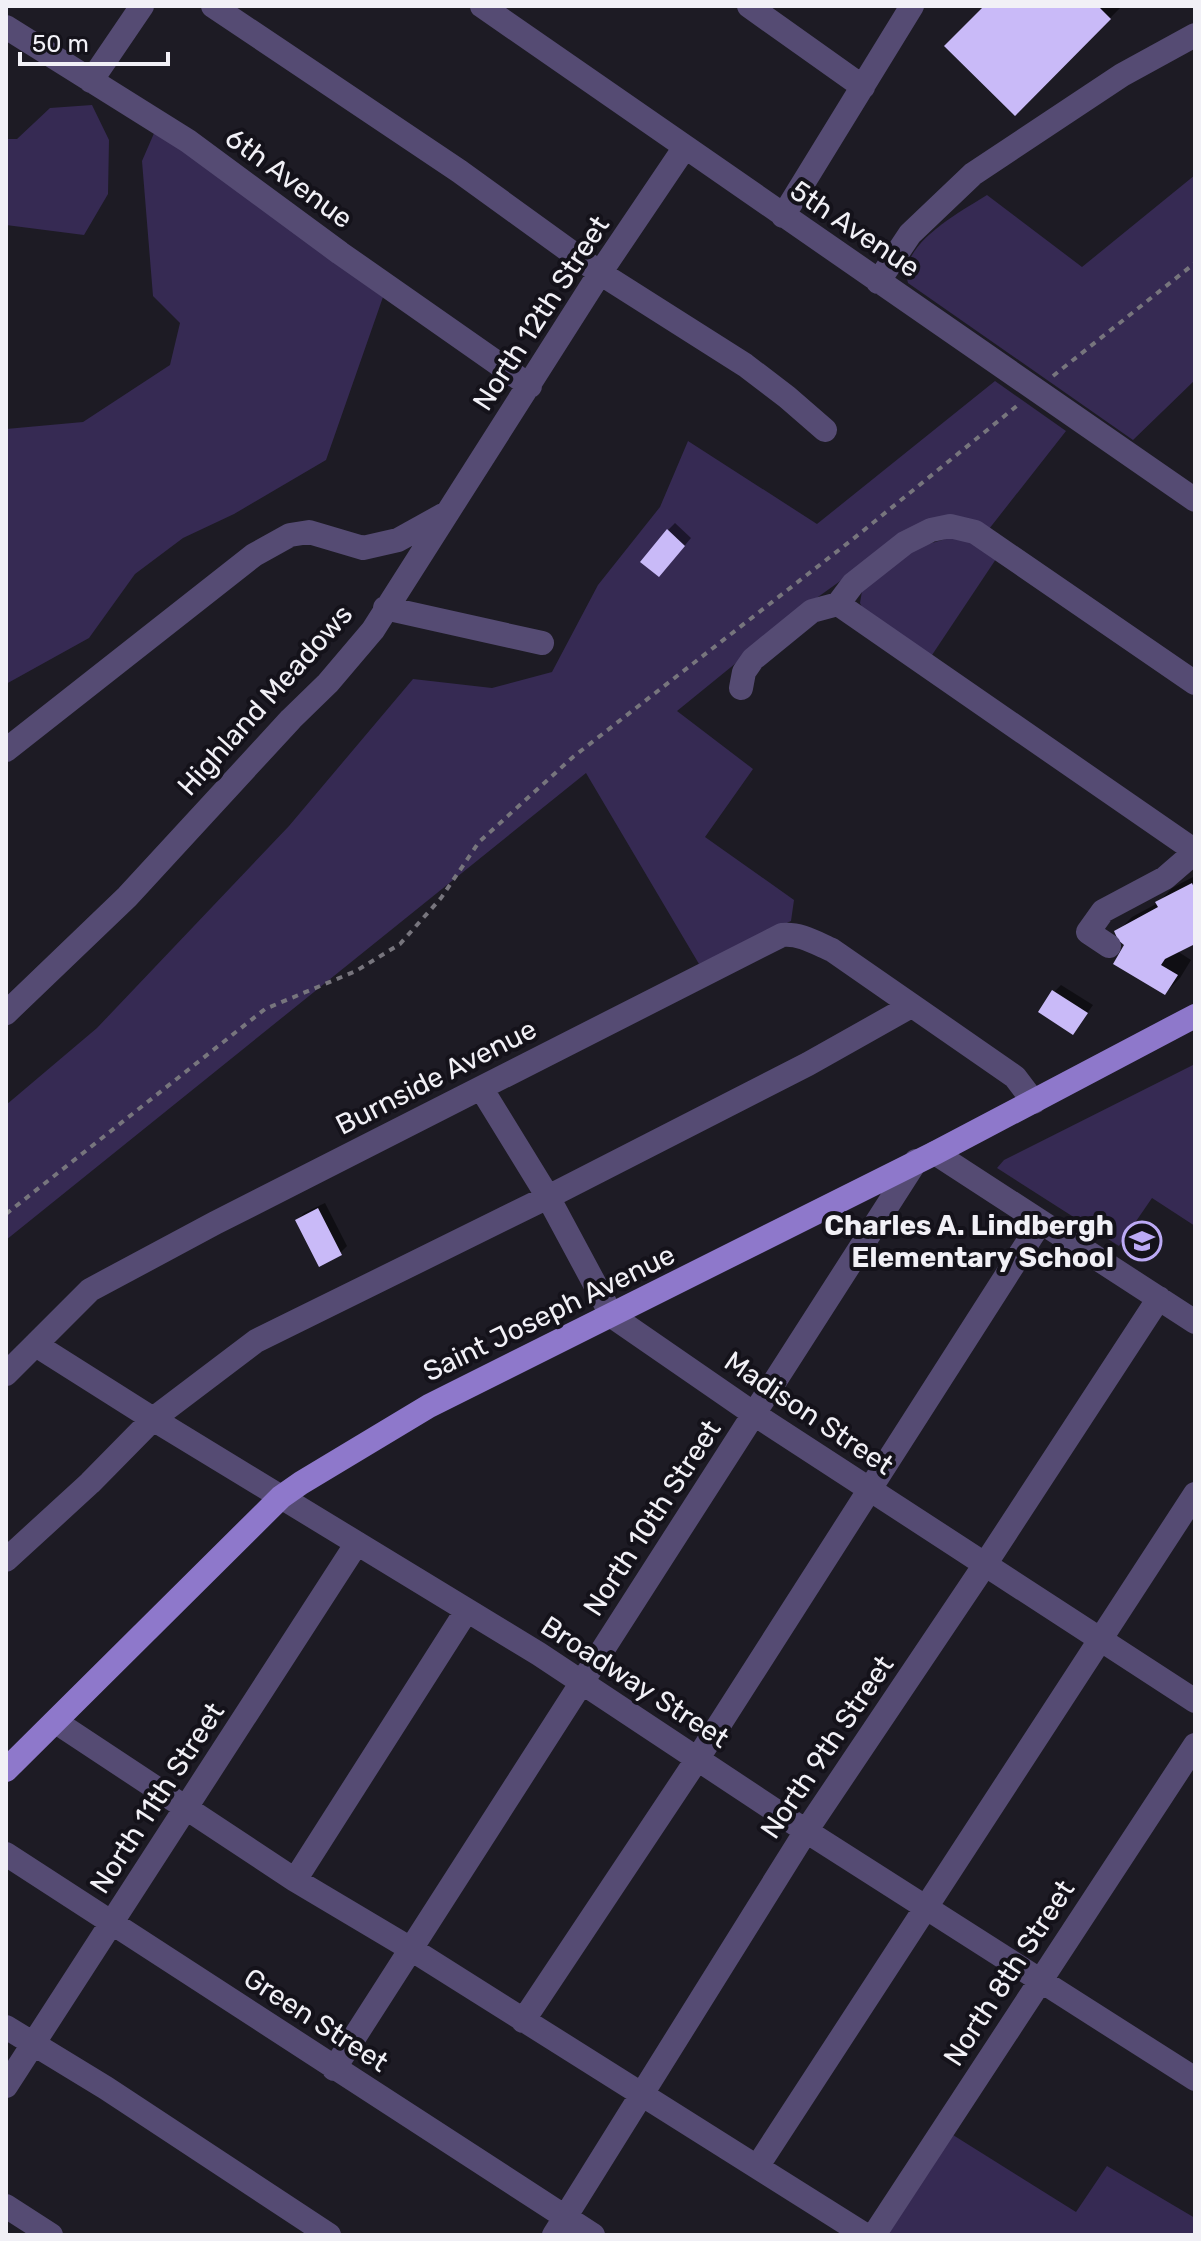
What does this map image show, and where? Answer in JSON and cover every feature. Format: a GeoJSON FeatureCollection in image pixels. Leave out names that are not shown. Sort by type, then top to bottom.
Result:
{"type":"FeatureCollection","features":[{"type":"Feature","properties":{"kind":"main road","name":"Saint Joseph Avenue"},"geometry":{"type":"LineString","coordinates":[[6,1770],[281,1497],[429,1406],[926,1157],[1195,1016]]}},
{"type":"Feature","properties":{"kind":"street"},"geometry":{"type":"LineString","coordinates":[[91,81],[142,6]]}},
{"type":"Feature","properties":{"kind":"street"},"geometry":{"type":"LineString","coordinates":[[213,6],[459,171],[600,273],[745,365],[825,430]]}},
{"type":"Feature","properties":{"kind":"street","name":"5th Avenue"},"geometry":{"type":"LineString","coordinates":[[482,6],[1195,500]]}},
{"type":"Feature","properties":{"kind":"street"},"geometry":{"type":"LineString","coordinates":[[749,6],[863,87]]}},
{"type":"Feature","properties":{"kind":"street"},"geometry":{"type":"LineString","coordinates":[[783,216],[912,6]]}},
{"type":"Feature","properties":{"kind":"street","name":"6th Avenue"},"geometry":{"type":"LineString","coordinates":[[6,27],[188,141],[340,253],[530,386]]}},
{"type":"Feature","properties":{"kind":"street"},"geometry":{"type":"LineString","coordinates":[[878,282],[910,234],[973,174],[1122,75],[1195,35]]}},
{"type":"Feature","properties":{"kind":"street","name":"North 12th Street"},"geometry":{"type":"LineString","coordinates":[[448,512],[600,273],[685,147]]}},
{"type":"Feature","properties":{"kind":"street"},"geometry":{"type":"LineString","coordinates":[[6,750],[254,555],[290,535],[309,532],[363,548],[398,540],[448,512]]}},
{"type":"Feature","properties":{"kind":"street","name":"Highland Meadows"},"geometry":{"type":"LineString","coordinates":[[6,1013],[127,897],[328,683],[373,630],[448,512]]}},
{"type":"Feature","properties":{"kind":"street"},"geometry":{"type":"LineString","coordinates":[[741,688],[744,672],[753,659],[812,611],[838,604],[853,584],[905,543],[931,530],[950,526],[975,532],[1195,683]]}},
{"type":"Feature","properties":{"kind":"street"},"geometry":{"type":"LineString","coordinates":[[838,604],[1195,851],[1165,878],[1103,911],[1088,932],[1109,946]]}},
{"type":"Feature","properties":{"kind":"street"},"geometry":{"type":"LineString","coordinates":[[385,608],[542,643]]}},
{"type":"Feature","properties":{"kind":"street","name":"Burnside Avenue"},"geometry":{"type":"LineString","coordinates":[[6,1374],[90,1290],[215,1223],[782,935],[805,937],[832,950],[1015,1077],[1034,1102]]}},
{"type":"Feature","properties":{"kind":"street"},"geometry":{"type":"LineString","coordinates":[[6,1560],[90,1483],[153,1419],[256,1341],[548,1197],[808,1064],[911,1006]]}},
{"type":"Feature","properties":{"kind":"street","name":"Madison Street"},"geometry":{"type":"LineString","coordinates":[[481,1088],[548,1197],[612,1316],[984,1566],[1195,1701]]}},
{"type":"Feature","properties":{"kind":"street"},"geometry":{"type":"LineString","coordinates":[[926,1157],[1040,1223],[1195,1322]]}},
{"type":"Feature","properties":{"kind":"street","name":"North 10th Street"},"geometry":{"type":"LineString","coordinates":[[334,2069],[754,1414],[926,1157]]}},
{"type":"Feature","properties":{"kind":"street"},"geometry":{"type":"LineString","coordinates":[[523,2021],[698,1758],[1040,1223]]}},
{"type":"Feature","properties":{"kind":"street","name":"North 9th Street"},"geometry":{"type":"LineString","coordinates":[[559,2226],[806,1831],[1159,1298]]}},
{"type":"Feature","properties":{"kind":"street","name":"Broadway Street"},"geometry":{"type":"LineString","coordinates":[[36,1345],[582,1682],[926,1909],[1195,2079]]}},
{"type":"Feature","properties":{"kind":"street"},"geometry":{"type":"LineString","coordinates":[[757,2167],[1195,1494]]}},
{"type":"Feature","properties":{"kind":"street","name":"North 11th Street"},"geometry":{"type":"LineString","coordinates":[[6,2086],[357,1543]]}},
{"type":"Feature","properties":{"kind":"street"},"geometry":{"type":"LineString","coordinates":[[295,1880],[467,1610]]}},
{"type":"Feature","properties":{"kind":"street"},"geometry":{"type":"LineString","coordinates":[[56,1722],[295,1880],[411,1949],[865,2235]]}},
{"type":"Feature","properties":{"kind":"street","name":"North 8th Street"},"geometry":{"type":"LineString","coordinates":[[874,2235],[1195,1745]]}},
{"type":"Feature","properties":{"kind":"street","name":"Green Street"},"geometry":{"type":"LineString","coordinates":[[6,1854],[334,2069],[559,2226],[593,2235]]}},
{"type":"Feature","properties":{"kind":"street"},"geometry":{"type":"LineString","coordinates":[[6,2027],[118,2096],[329,2235]]}},
{"type":"Feature","properties":{"kind":"street"},"geometry":{"type":"LineString","coordinates":[[6,2206],[51,2235]]}},
{"type":"Feature","properties":{"kind":"path"},"geometry":{"type":"LineString","coordinates":[[1045,382],[1195,263]]}},
{"type":"Feature","properties":{"kind":"path"},"geometry":{"type":"LineString","coordinates":[[6,1214],[265,1009],[356,971],[400,944],[441,898],[479,842],[573,757],[853,539],[1021,402]]}},
{"type":"Feature","properties":{"kind":"shaded area"},"geometry":{"type":"Polygon","coordinates":[[[92,105],[109,140],[108,194],[84,235],[6,225],[6,139],[17,139],[50,108],[92,105]]]}},
{"type":"Feature","properties":{"kind":"shaded area"},"geometry":{"type":"Polygon","coordinates":[[[155,131],[383,297],[326,460],[234,514],[183,538],[135,574],[89,638],[6,684],[6,429],[83,422],[170,365],[180,323],[153,296],[142,161],[155,131]]]}},
{"type":"Feature","properties":{"kind":"shaded area"},"geometry":{"type":"Polygon","coordinates":[[[1195,175],[1195,380],[1133,440],[908,283],[907,269],[911,256],[921,243],[947,221],[987,195],[1082,267],[1195,175]]]}},
{"type":"Feature","properties":{"kind":"shaded area"},"geometry":{"type":"Polygon","coordinates":[[[995,381],[1066,431],[989,529],[910,531],[811,602],[677,711],[753,769],[705,837],[794,900],[791,921],[699,964],[586,773],[6,1240],[6,1105],[97,1028],[289,826],[413,679],[492,688],[552,672],[598,585],[660,507],[688,441],[817,524],[995,381]]]}},
{"type":"Feature","properties":{"kind":"shaded area"},"geometry":{"type":"Polygon","coordinates":[[[952,537],[966,539],[996,559],[928,661],[867,617],[860,603],[862,591],[912,549],[952,537]]]}},
{"type":"Feature","properties":{"kind":"shaded area","name":"Charles A. Lindbergh Elementary School"},"geometry":{"type":"Polygon","coordinates":[[[1195,1064],[1195,1226],[1152,1198],[1119,1246],[997,1168],[1004,1160],[1195,1064]]]}},
{"type":"Feature","properties":{"kind":"shaded area"},"geometry":{"type":"Polygon","coordinates":[[[953,2135],[1076,2212],[1107,2166],[1195,2218],[1195,2235],[866,2235],[953,2135]]]}},
{"type":"Feature","properties":{"kind":"building"},"geometry":{"type":"Polygon","coordinates":[[[984,6],[1101,6],[1111,19],[1015,116],[944,46],[984,6]]]}},
{"type":"Feature","properties":{"kind":"building"},"geometry":{"type":"Polygon","coordinates":[[[667,529],[685,546],[659,577],[640,562],[667,529]]]}},
{"type":"Feature","properties":{"kind":"building"},"geometry":{"type":"Polygon","coordinates":[[[1192,883],[1195,890],[1195,944],[1165,959],[1161,965],[1178,975],[1165,995],[1113,964],[1124,945],[1114,931],[1158,907],[1155,902],[1192,883]]]}},
{"type":"Feature","properties":{"kind":"building"},"geometry":{"type":"Polygon","coordinates":[[[1052,990],[1088,1013],[1073,1035],[1038,1012],[1052,990]]]}},
{"type":"Feature","properties":{"kind":"building"},"geometry":{"type":"Polygon","coordinates":[[[318,1208],[342,1255],[319,1267],[295,1220],[318,1208]]]}},
{"type":"Feature","properties":{"kind":"place","name":"Charles A. Lindbergh Elementary School"},"geometry":{"type":"Point","coordinates":[1142,1241]}}]}
